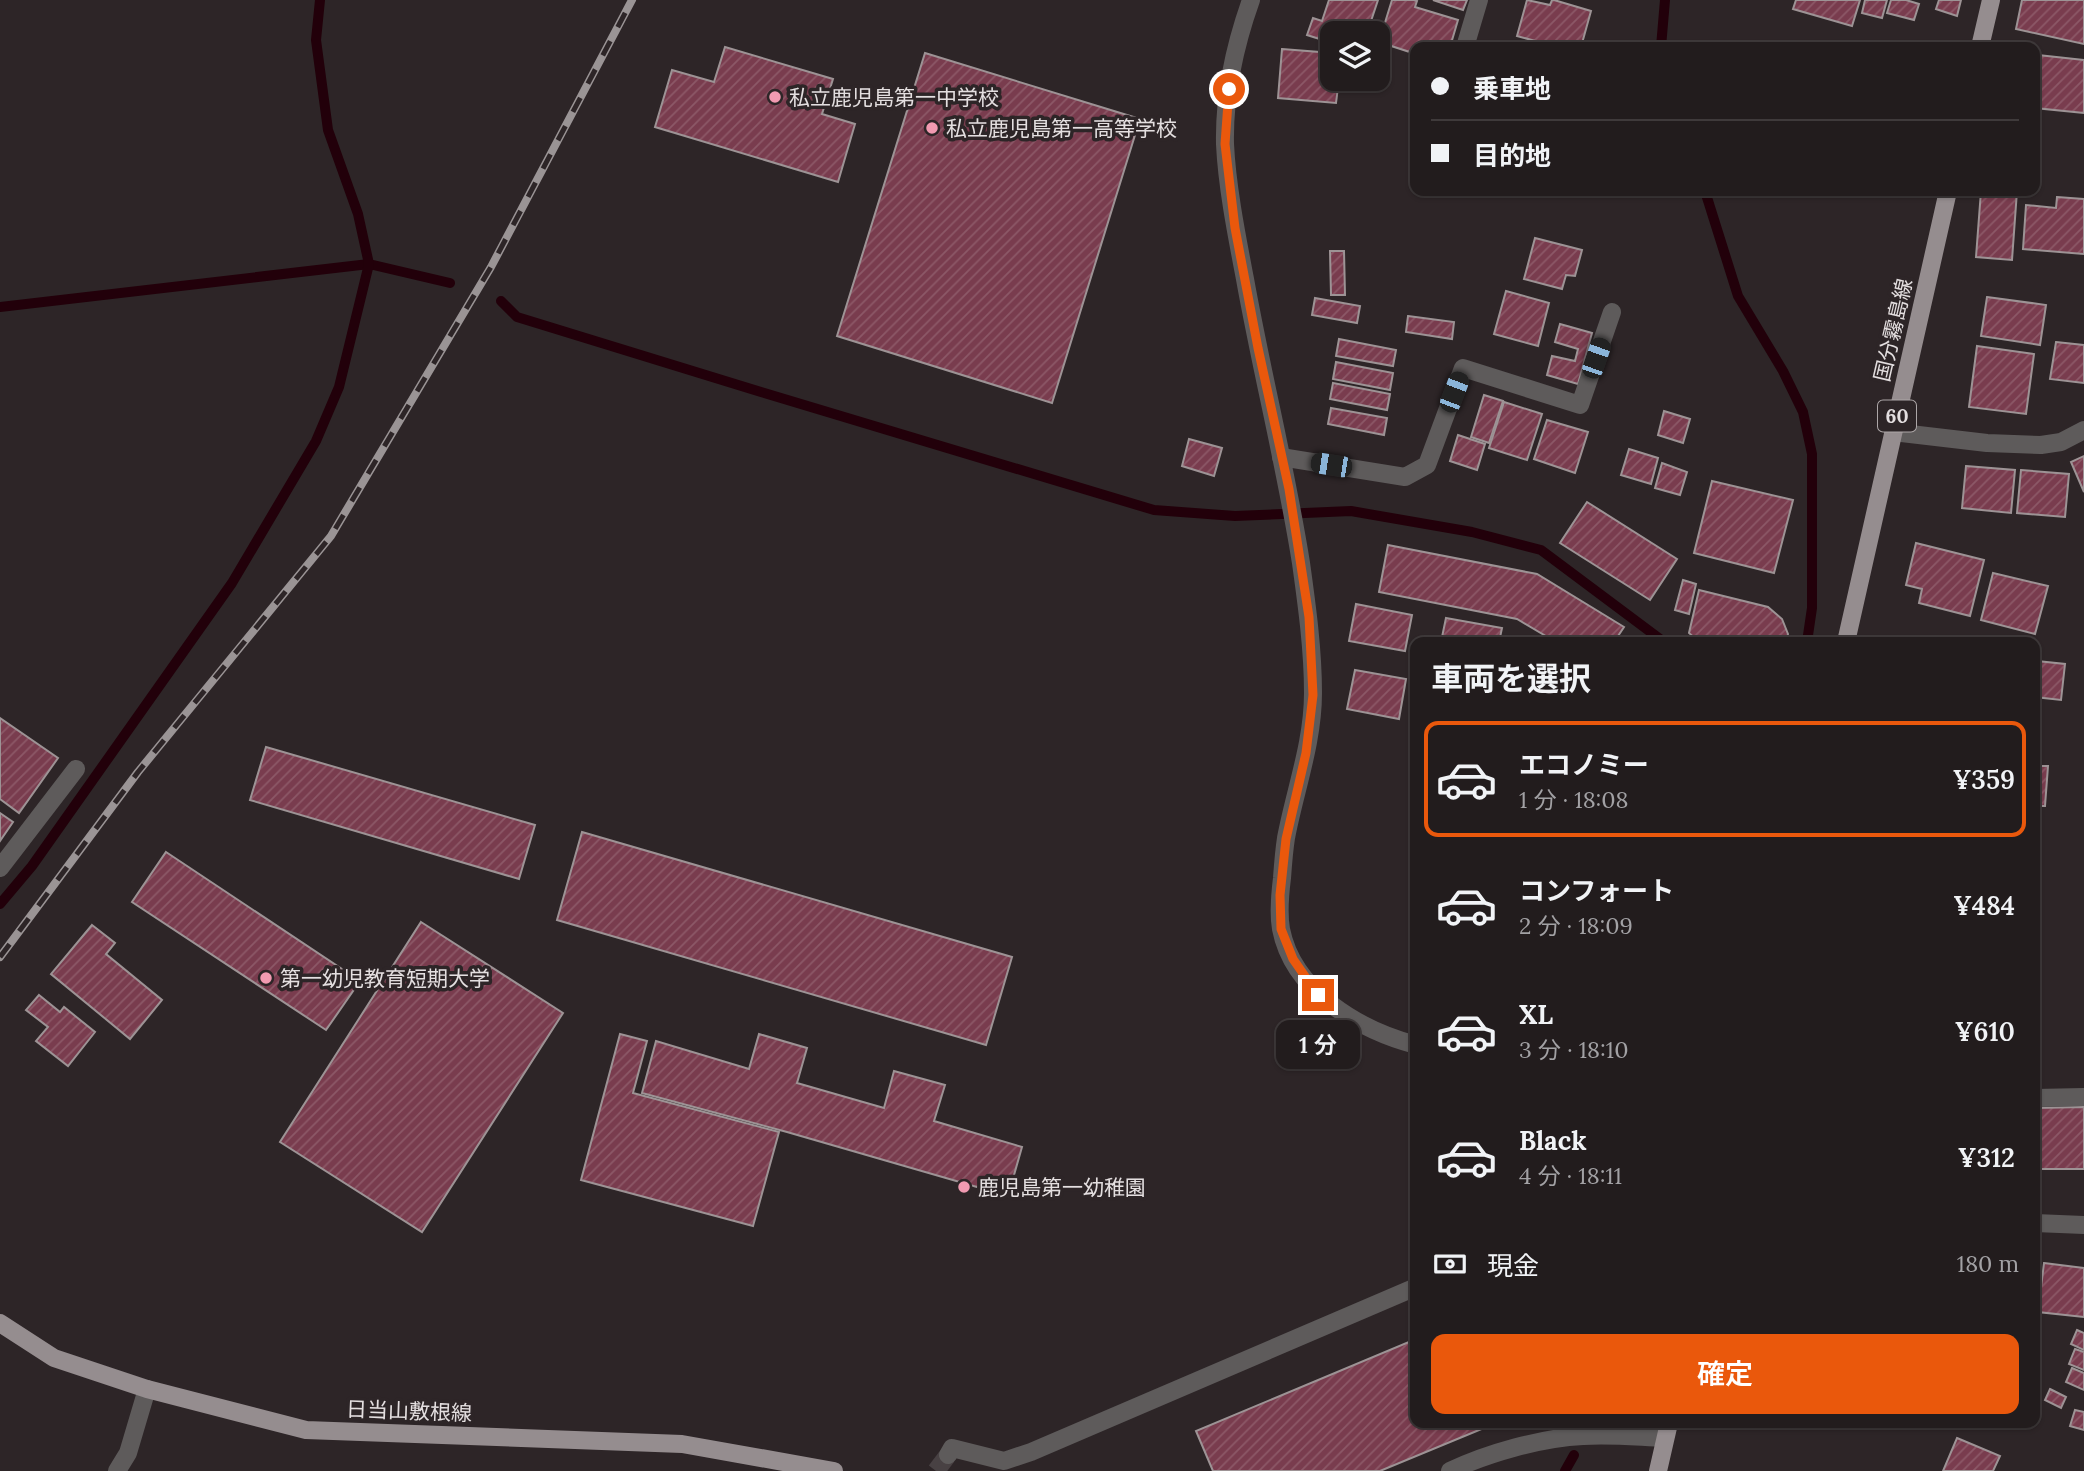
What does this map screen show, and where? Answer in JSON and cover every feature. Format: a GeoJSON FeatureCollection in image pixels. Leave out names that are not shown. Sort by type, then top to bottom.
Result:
{"type":"FeatureCollection","features":[{"type":"Feature","properties":{"kind":"main road"},"geometry":{"type":"LineString","coordinates":[[1981,42],[1991,0]]}},
{"type":"Feature","properties":{"kind":"main road","name":"国分霧島線"},"geometry":{"type":"LineString","coordinates":[[1847,637],[1947,196]]}},
{"type":"Feature","properties":{"kind":"main road","name":"日当山敷根線"},"geometry":{"type":"LineString","coordinates":[[0,1323],[54,1358],[147,1389],[306,1430],[682,1444],[834,1471]]}},
{"type":"Feature","properties":{"kind":"main road"},"geometry":{"type":"LineString","coordinates":[[1658,1471],[1667,1430]]}},
{"type":"Feature","properties":{"kind":"street"},"geometry":{"type":"LineString","coordinates":[[1251,0],[1229,89],[1225,144],[1235,228],[1289,489],[1309,617],[1313,695],[1306,753],[1286,839],[1280,895],[1281,929],[1293,959],[1318,995],[1355,1021],[1410,1043]]}},
{"type":"Feature","properties":{"kind":"street"},"geometry":{"type":"LineString","coordinates":[[1466,42],[1479,0]]}},
{"type":"Feature","properties":{"kind":"street"},"geometry":{"type":"LineString","coordinates":[[1281,457],[1405,477],[1427,465],[1463,368],[1580,405],[1612,312]]}},
{"type":"Feature","properties":{"kind":"street"},"geometry":{"type":"LineString","coordinates":[[1893,432],[1987,443],[2041,445],[2062,442],[2084,430]]}},
{"type":"Feature","properties":{"kind":"street"},"geometry":{"type":"LineString","coordinates":[[0,868],[76,769]]}},
{"type":"Feature","properties":{"kind":"street"},"geometry":{"type":"LineString","coordinates":[[2040,1098],[2084,1097]]}},
{"type":"Feature","properties":{"kind":"street"},"geometry":{"type":"LineString","coordinates":[[2040,1223],[2084,1225]]}},
{"type":"Feature","properties":{"kind":"street"},"geometry":{"type":"LineString","coordinates":[[948,1455],[952,1448],[1004,1461],[1031,1452],[1410,1290]]}},
{"type":"Feature","properties":{"kind":"street"},"geometry":{"type":"LineString","coordinates":[[117,1471],[128,1453],[147,1389]]}},
{"type":"Feature","properties":{"kind":"street"},"geometry":{"type":"LineString","coordinates":[[1450,1471],[1471,1461],[1518,1447],[1583,1436],[1667,1430]]}},
{"type":"Feature","properties":{"kind":"building"},"geometry":{"type":"Polygon","coordinates":[[[1329,0],[1378,0],[1371,21],[1322,21],[1329,0]]]}},
{"type":"Feature","properties":{"kind":"building"},"geometry":{"type":"Polygon","coordinates":[[[1392,0],[1414,0],[1417,1],[1415,7],[1458,20],[1451,42],[1410,42],[1410,52],[1390,46],[1390,21],[1386,21],[1392,0]]]}},
{"type":"Feature","properties":{"kind":"building"},"geometry":{"type":"Polygon","coordinates":[[[1433,0],[1467,0],[1463,10],[1433,0]]]}},
{"type":"Feature","properties":{"kind":"building"},"geometry":{"type":"Polygon","coordinates":[[[1527,0],[1550,5],[1554,0],[1591,11],[1582,42],[1539,42],[1517,36],[1527,0]]]}},
{"type":"Feature","properties":{"kind":"building"},"geometry":{"type":"Polygon","coordinates":[[[1796,0],[1860,0],[1852,26],[1793,9],[1796,0]]]}},
{"type":"Feature","properties":{"kind":"building"},"geometry":{"type":"Polygon","coordinates":[[[1865,0],[1887,0],[1882,18],[1862,13],[1865,0]]]}},
{"type":"Feature","properties":{"kind":"building"},"geometry":{"type":"Polygon","coordinates":[[[1891,0],[1906,0],[1919,4],[1914,20],[1887,13],[1891,0]]]}},
{"type":"Feature","properties":{"kind":"building"},"geometry":{"type":"Polygon","coordinates":[[[1939,0],[1961,0],[1957,16],[1936,9],[1939,0]]]}},
{"type":"Feature","properties":{"kind":"building"},"geometry":{"type":"Polygon","coordinates":[[[2022,0],[2084,0],[2084,44],[2016,29],[2022,0]]]}},
{"type":"Feature","properties":{"kind":"building"},"geometry":{"type":"Polygon","coordinates":[[[1313,18],[1322,21],[1320,39],[1307,35],[1313,18]]]}},
{"type":"Feature","properties":{"kind":"building"},"geometry":{"type":"Polygon","coordinates":[[[725,47],[833,79],[822,114],[855,124],[838,182],[655,127],[672,70],[714,82],[725,47]]]}},
{"type":"Feature","properties":{"kind":"building"},"geometry":{"type":"Polygon","coordinates":[[[1282,49],[1320,52],[1320,91],[1338,91],[1336,103],[1278,98],[1282,49]]]}},
{"type":"Feature","properties":{"kind":"building"},"geometry":{"type":"Polygon","coordinates":[[[925,53],[1140,119],[1052,403],[837,336],[925,53]]]}},
{"type":"Feature","properties":{"kind":"building"},"geometry":{"type":"Polygon","coordinates":[[[2040,55],[2084,60],[2084,113],[2040,109],[2040,55]]]}},
{"type":"Feature","properties":{"kind":"building"},"geometry":{"type":"Polygon","coordinates":[[[1981,196],[2017,196],[2012,260],[1976,257],[1981,196]]]}},
{"type":"Feature","properties":{"kind":"building"},"geometry":{"type":"Polygon","coordinates":[[[2057,197],[2084,199],[2084,254],[2023,249],[2026,205],[2056,208],[2057,197]]]}},
{"type":"Feature","properties":{"kind":"building"},"geometry":{"type":"Polygon","coordinates":[[[1535,238],[1582,250],[1575,276],[1566,275],[1562,289],[1524,279],[1535,238]]]}},
{"type":"Feature","properties":{"kind":"building"},"geometry":{"type":"Polygon","coordinates":[[[1330,251],[1344,251],[1345,295],[1331,295],[1330,251]]]}},
{"type":"Feature","properties":{"kind":"building"},"geometry":{"type":"Polygon","coordinates":[[[1506,291],[1549,303],[1538,346],[1494,334],[1506,291]]]}},
{"type":"Feature","properties":{"kind":"building"},"geometry":{"type":"Polygon","coordinates":[[[1987,297],[2046,305],[2040,345],[1981,336],[1987,297]]]}},
{"type":"Feature","properties":{"kind":"building"},"geometry":{"type":"Polygon","coordinates":[[[1315,298],[1360,306],[1357,323],[1312,315],[1315,298]]]}},
{"type":"Feature","properties":{"kind":"building"},"geometry":{"type":"Polygon","coordinates":[[[1408,316],[1454,322],[1452,339],[1406,332],[1408,316]]]}},
{"type":"Feature","properties":{"kind":"building"},"geometry":{"type":"Polygon","coordinates":[[[1560,324],[1592,333],[1578,384],[1547,375],[1552,356],[1575,361],[1578,349],[1555,342],[1560,324]]]}},
{"type":"Feature","properties":{"kind":"building"},"geometry":{"type":"Polygon","coordinates":[[[1339,339],[1396,350],[1393,366],[1336,356],[1339,339]]]}},
{"type":"Feature","properties":{"kind":"building"},"geometry":{"type":"Polygon","coordinates":[[[2056,342],[2084,345],[2084,383],[2050,379],[2056,342]]]}},
{"type":"Feature","properties":{"kind":"building"},"geometry":{"type":"Polygon","coordinates":[[[1977,346],[2034,354],[2026,414],[1969,407],[1977,346]]]}},
{"type":"Feature","properties":{"kind":"building"},"geometry":{"type":"Polygon","coordinates":[[[1336,362],[1393,373],[1390,390],[1333,379],[1336,362]]]}},
{"type":"Feature","properties":{"kind":"building"},"geometry":{"type":"Polygon","coordinates":[[[1333,383],[1390,394],[1387,410],[1330,399],[1333,383]]]}},
{"type":"Feature","properties":{"kind":"building"},"geometry":{"type":"Polygon","coordinates":[[[1484,395],[1503,401],[1489,443],[1471,437],[1484,395]]]}},
{"type":"Feature","properties":{"kind":"building"},"geometry":{"type":"Polygon","coordinates":[[[1504,402],[1542,414],[1527,460],[1489,448],[1504,402]]]}},
{"type":"Feature","properties":{"kind":"building"},"geometry":{"type":"Polygon","coordinates":[[[1331,408],[1387,418],[1384,435],[1328,424],[1331,408]]]}},
{"type":"Feature","properties":{"kind":"building"},"geometry":{"type":"Polygon","coordinates":[[[1664,411],[1690,419],[1683,443],[1658,435],[1664,411]]]}},
{"type":"Feature","properties":{"kind":"building"},"geometry":{"type":"Polygon","coordinates":[[[1547,420],[1588,432],[1575,473],[1534,459],[1547,420]]]}},
{"type":"Feature","properties":{"kind":"building"},"geometry":{"type":"Polygon","coordinates":[[[1458,435],[1485,444],[1477,470],[1450,461],[1458,435]]]}},
{"type":"Feature","properties":{"kind":"building"},"geometry":{"type":"Polygon","coordinates":[[[1189,439],[1222,448],[1214,476],[1182,466],[1189,439]]]}},
{"type":"Feature","properties":{"kind":"building"},"geometry":{"type":"Polygon","coordinates":[[[1629,449],[1658,458],[1651,484],[1621,475],[1629,449]]]}},
{"type":"Feature","properties":{"kind":"building"},"geometry":{"type":"Polygon","coordinates":[[[2084,456],[2084,492],[2071,462],[2084,456]]]}},
{"type":"Feature","properties":{"kind":"building"},"geometry":{"type":"Polygon","coordinates":[[[1662,463],[1687,472],[1680,495],[1655,488],[1662,463]]]}},
{"type":"Feature","properties":{"kind":"building"},"geometry":{"type":"Polygon","coordinates":[[[1966,466],[2015,470],[2011,513],[1962,508],[1966,466]]]}},
{"type":"Feature","properties":{"kind":"building"},"geometry":{"type":"Polygon","coordinates":[[[2021,470],[2069,474],[2065,517],[2017,513],[2021,470]]]}},
{"type":"Feature","properties":{"kind":"building"},"geometry":{"type":"Polygon","coordinates":[[[1712,481],[1793,500],[1774,573],[1694,553],[1712,481]]]}},
{"type":"Feature","properties":{"kind":"building"},"geometry":{"type":"Polygon","coordinates":[[[1587,502],[1677,559],[1650,600],[1560,543],[1587,502]]]}},
{"type":"Feature","properties":{"kind":"building"},"geometry":{"type":"Polygon","coordinates":[[[1916,543],[1984,560],[1970,616],[1919,603],[1922,589],[1906,585],[1916,543]]]}},
{"type":"Feature","properties":{"kind":"building"},"geometry":{"type":"Polygon","coordinates":[[[1388,545],[1537,574],[1624,627],[1617,637],[1548,637],[1517,619],[1379,592],[1388,545]]]}},
{"type":"Feature","properties":{"kind":"building"},"geometry":{"type":"Polygon","coordinates":[[[1993,573],[2048,586],[2035,634],[1981,620],[1993,573]]]}},
{"type":"Feature","properties":{"kind":"building"},"geometry":{"type":"Polygon","coordinates":[[[1683,580],[1696,584],[1689,614],[1675,610],[1683,580]]]}},
{"type":"Feature","properties":{"kind":"building"},"geometry":{"type":"Polygon","coordinates":[[[1699,590],[1768,607],[1782,619],[1788,634],[1787,637],[1693,637],[1689,633],[1699,590]]]}},
{"type":"Feature","properties":{"kind":"building"},"geometry":{"type":"Polygon","coordinates":[[[1356,604],[1412,615],[1405,651],[1349,641],[1356,604]]]}},
{"type":"Feature","properties":{"kind":"building"},"geometry":{"type":"Polygon","coordinates":[[[1446,618],[1502,628],[1500,637],[1442,637],[1446,618]]]}},
{"type":"Feature","properties":{"kind":"building"},"geometry":{"type":"Polygon","coordinates":[[[2040,661],[2065,664],[2061,700],[2040,698],[2040,661]]]}},
{"type":"Feature","properties":{"kind":"building"},"geometry":{"type":"Polygon","coordinates":[[[1355,670],[1406,679],[1399,719],[1347,709],[1355,670]]]}},
{"type":"Feature","properties":{"kind":"building"},"geometry":{"type":"Polygon","coordinates":[[[0,718],[58,758],[19,813],[0,799],[0,718]]]}},
{"type":"Feature","properties":{"kind":"building"},"geometry":{"type":"Polygon","coordinates":[[[266,747],[535,825],[519,879],[250,800],[266,747]]]}},
{"type":"Feature","properties":{"kind":"building"},"geometry":{"type":"Polygon","coordinates":[[[2040,766],[2048,766],[2045,806],[2040,806],[2040,766]]]}},
{"type":"Feature","properties":{"kind":"building"},"geometry":{"type":"Polygon","coordinates":[[[0,813],[13,822],[0,841],[0,813]]]}},
{"type":"Feature","properties":{"kind":"building"},"geometry":{"type":"Polygon","coordinates":[[[582,832],[1012,957],[986,1045],[557,920],[582,832]]]}},
{"type":"Feature","properties":{"kind":"building"},"geometry":{"type":"Polygon","coordinates":[[[166,852],[360,981],[326,1030],[132,902],[166,852]]]}},
{"type":"Feature","properties":{"kind":"building"},"geometry":{"type":"Polygon","coordinates":[[[421,922],[563,1013],[422,1232],[280,1142],[421,922]]]}},
{"type":"Feature","properties":{"kind":"building"},"geometry":{"type":"Polygon","coordinates":[[[92,925],[115,943],[106,954],[162,1000],[130,1039],[51,974],[92,925]]]}},
{"type":"Feature","properties":{"kind":"building"},"geometry":{"type":"Polygon","coordinates":[[[39,995],[60,1012],[64,1007],[95,1032],[68,1066],[36,1041],[48,1027],[26,1010],[39,995]]]}},
{"type":"Feature","properties":{"kind":"building"},"geometry":{"type":"Polygon","coordinates":[[[620,1034],[647,1041],[633,1093],[779,1132],[753,1226],[581,1180],[620,1034]]]}},
{"type":"Feature","properties":{"kind":"building"},"geometry":{"type":"Polygon","coordinates":[[[759,1034],[807,1048],[797,1083],[884,1108],[894,1071],[945,1085],[934,1121],[1022,1147],[1008,1196],[642,1093],[656,1041],[749,1069],[759,1034]]]}},
{"type":"Feature","properties":{"kind":"building"},"geometry":{"type":"Polygon","coordinates":[[[2084,1107],[2084,1169],[2040,1169],[2040,1108],[2084,1107]]]}},
{"type":"Feature","properties":{"kind":"building"},"geometry":{"type":"Polygon","coordinates":[[[2044,1263],[2084,1268],[2084,1317],[2040,1312],[2044,1263]]]}},
{"type":"Feature","properties":{"kind":"building"},"geometry":{"type":"Polygon","coordinates":[[[2077,1330],[2084,1333],[2084,1350],[2071,1344],[2077,1330]]]}},
{"type":"Feature","properties":{"kind":"building"},"geometry":{"type":"Polygon","coordinates":[[[1410,1342],[1410,1428],[1484,1428],[1380,1471],[1213,1471],[1196,1431],[1410,1342]]]}},
{"type":"Feature","properties":{"kind":"building"},"geometry":{"type":"Polygon","coordinates":[[[2075,1349],[2084,1352],[2084,1370],[2069,1364],[2075,1349]]]}},
{"type":"Feature","properties":{"kind":"building"},"geometry":{"type":"Polygon","coordinates":[[[2072,1368],[2084,1373],[2084,1390],[2066,1382],[2072,1368]]]}},
{"type":"Feature","properties":{"kind":"building"},"geometry":{"type":"Polygon","coordinates":[[[2050,1389],[2066,1397],[2061,1408],[2045,1400],[2050,1389]]]}},
{"type":"Feature","properties":{"kind":"building"},"geometry":{"type":"Polygon","coordinates":[[[2075,1410],[2084,1412],[2084,1430],[2070,1426],[2075,1410]]]}},
{"type":"Feature","properties":{"kind":"building"},"geometry":{"type":"Polygon","coordinates":[[[1957,1438],[2000,1456],[1993,1471],[1943,1471],[1957,1438]]]}},
{"type":"Feature","properties":{"kind":"waterway"},"geometry":{"type":"LineString","coordinates":[[0,904],[32,866],[232,583],[316,441],[339,387],[369,264],[358,214],[328,130],[316,40],[320,0]]}},
{"type":"Feature","properties":{"kind":"waterway"},"geometry":{"type":"LineString","coordinates":[[1661,42],[1665,0]]}},
{"type":"Feature","properties":{"kind":"waterway"},"geometry":{"type":"LineString","coordinates":[[1707,196],[1738,296],[1783,371],[1803,412],[1812,454],[1812,608],[1808,637]]}},
{"type":"Feature","properties":{"kind":"waterway"},"geometry":{"type":"LineString","coordinates":[[0,307],[369,264],[450,283]]}},
{"type":"Feature","properties":{"kind":"waterway"},"geometry":{"type":"LineString","coordinates":[[501,301],[517,317],[1154,510],[1235,516],[1351,511],[1472,532],[1541,550],[1657,637]]}},
{"type":"Feature","properties":{"kind":"waterway"},"geometry":{"type":"LineString","coordinates":[[1565,1471],[1574,1455]]}},
{"type":"Feature","properties":{"kind":"tunnel"},"geometry":{"type":"LineString","coordinates":[[936,1471],[948,1455]]}},
{"type":"Feature","properties":{"kind":"railway"},"geometry":{"type":"LineString","coordinates":[[0,957],[138,772],[331,536],[491,267],[632,0]]}},
{"type":"Feature","properties":{"kind":"place","name":"私立鹿児島第一中学校"},"geometry":{"type":"Point","coordinates":[775,97]}},
{"type":"Feature","properties":{"kind":"place","name":"私立鹿児島第一高等学校"},"geometry":{"type":"Point","coordinates":[932,128]}},
{"type":"Feature","properties":{"kind":"place","name":"第一幼児教育短期大学"},"geometry":{"type":"Point","coordinates":[266,978]}},
{"type":"Feature","properties":{"kind":"place","name":"鹿児島第一幼稚園"},"geometry":{"type":"Point","coordinates":[964,1187]}},
{"type":"Feature","properties":{"kind":"route"},"geometry":{"type":"LineString","coordinates":[[1229,89],[1225,144],[1235,228],[1289,489],[1309,617],[1313,695],[1306,753],[1286,839],[1280,895],[1281,929],[1293,959],[1318,995]]}}]}
